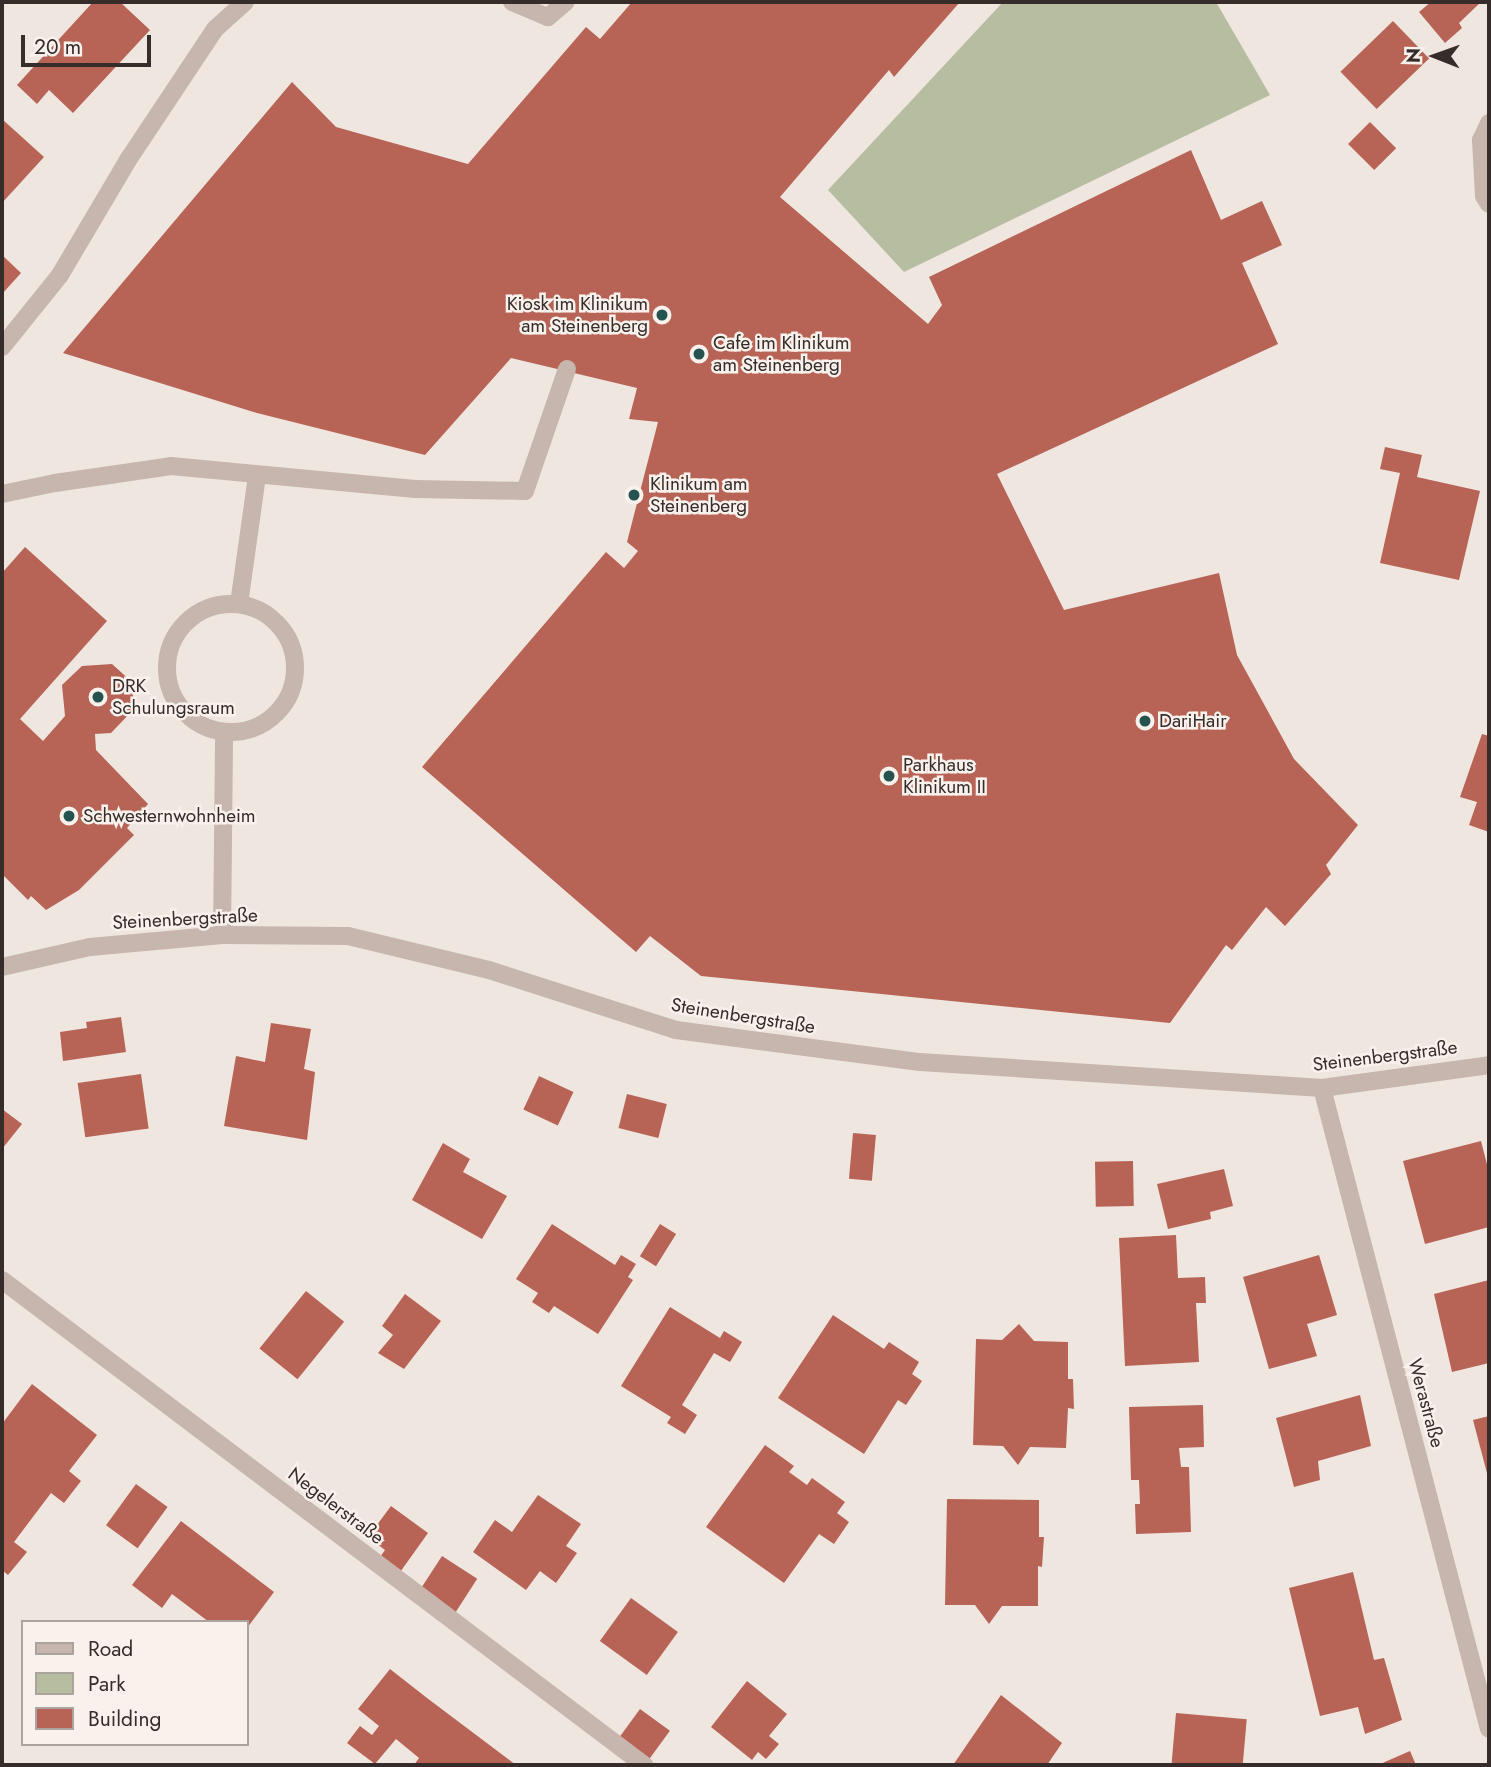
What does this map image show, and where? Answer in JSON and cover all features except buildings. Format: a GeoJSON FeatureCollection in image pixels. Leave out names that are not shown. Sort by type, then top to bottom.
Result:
{"type":"FeatureCollection","features":[{"type":"Feature","properties":{"kind":"street"},"geometry":{"type":"LineString","coordinates":[[2,347],[60,275],[128,160],[215,29],[245,2]]}},
{"type":"Feature","properties":{"kind":"street"},"geometry":{"type":"LineString","coordinates":[[512,2],[548,17],[566,2]]}},
{"type":"Feature","properties":{"kind":"street"},"geometry":{"type":"LineString","coordinates":[[1487,200],[1481,140],[1489,123]]}},
{"type":"Feature","properties":{"kind":"street"},"geometry":{"type":"LineString","coordinates":[[2,494],[55,483],[171,466],[415,489],[525,491],[567,369]]}},
{"type":"Feature","properties":{"kind":"street"},"geometry":{"type":"LineString","coordinates":[[239,604],[257,476]]}},
{"type":"Feature","properties":{"kind":"street"},"geometry":{"type":"LineString","coordinates":[[239,604],[265,612],[285,632],[296,670],[285,705],[262,725],[224,732],[202,726],[181,708],[170,690],[167,668],[173,640],[193,616],[210,607],[239,604]]}},
{"type":"Feature","properties":{"kind":"street"},"geometry":{"type":"LineString","coordinates":[[222,935],[224,732]]}},
{"type":"Feature","properties":{"kind":"street","name":"Steinenbergstraße"},"geometry":{"type":"LineString","coordinates":[[2,967],[90,947],[222,935],[348,936],[489,970],[676,1031],[920,1062],[1322,1088],[1489,1065]]}},
{"type":"Feature","properties":{"kind":"street","name":"Werastraße"},"geometry":{"type":"LineString","coordinates":[[1322,1088],[1489,1729]]}},
{"type":"Feature","properties":{"kind":"street","name":"Negelerstraße"},"geometry":{"type":"LineString","coordinates":[[2,1280],[644,1765]]}},
{"type":"Feature","properties":{"kind":"green space"},"geometry":{"type":"Polygon","coordinates":[[[1003,2],[1216,2],[1270,95],[904,272],[828,190],[1003,2]]]}},
{"type":"Feature","properties":{"kind":"place","name":"Kiosk im Klinikum am Steinenberg"},"geometry":{"type":"Point","coordinates":[662,315]}},
{"type":"Feature","properties":{"kind":"place","name":"Cafe im Klinikum am Steinenberg"},"geometry":{"type":"Point","coordinates":[699,354]}},
{"type":"Feature","properties":{"kind":"place","name":"Klinikum am Steinenberg"},"geometry":{"type":"Point","coordinates":[634,495]}},
{"type":"Feature","properties":{"kind":"place","name":"DRK Schulungsraum"},"geometry":{"type":"Point","coordinates":[98,697]}},
{"type":"Feature","properties":{"kind":"place","name":"DariHair"},"geometry":{"type":"Point","coordinates":[1145,721]}},
{"type":"Feature","properties":{"kind":"place","name":"Parkhaus Klinikum II"},"geometry":{"type":"Point","coordinates":[889,776]}},
{"type":"Feature","properties":{"kind":"place","name":"Schwesternwohnheim"},"geometry":{"type":"Point","coordinates":[69,816]}}]}
